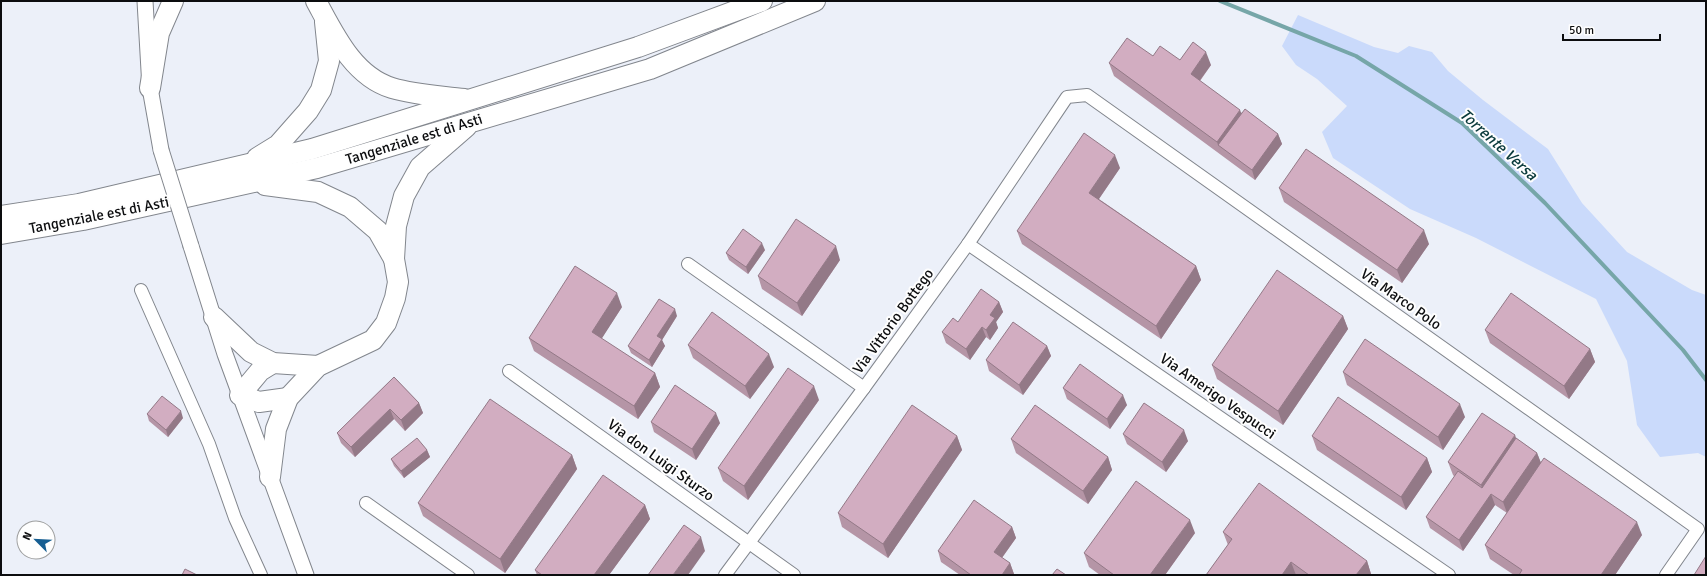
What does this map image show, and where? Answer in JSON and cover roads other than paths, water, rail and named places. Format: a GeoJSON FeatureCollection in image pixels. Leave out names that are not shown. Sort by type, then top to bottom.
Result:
{"type":"FeatureCollection","features":[{"type":"Feature","properties":{"kind":"highway"},"geometry":{"type":"LineString","coordinates":[[150,88],[159,33],[173,1]]}},
{"type":"Feature","properties":{"kind":"highway","name":"Tangenziale est di Asti"},"geometry":{"type":"LineString","coordinates":[[1,234],[83,220],[247,174],[312,150],[638,47],[762,1]]}},
{"type":"Feature","properties":{"kind":"highway","name":"Tangenziale est di Asti"},"geometry":{"type":"LineString","coordinates":[[1,216],[79,204],[247,174],[317,168],[650,69],[815,1]]}},
{"type":"Feature","properties":{"kind":"highway"},"geometry":{"type":"LineString","coordinates":[[320,8],[349,57],[358,68],[380,83],[393,88],[418,93],[471,99]]}},
{"type":"Feature","properties":{"kind":"highway"},"geometry":{"type":"LineString","coordinates":[[247,174],[278,145],[308,112],[321,90],[329,61],[320,8]]}},
{"type":"Feature","properties":{"kind":"highway"},"geometry":{"type":"LineString","coordinates":[[270,477],[276,429],[288,398],[318,366],[373,340],[386,323],[395,298],[398,282],[394,259],[396,226],[404,196],[420,167],[474,121]]}},
{"type":"Feature","properties":{"kind":"highway"},"geometry":{"type":"LineString","coordinates":[[247,174],[318,192],[350,207],[378,231],[394,259]]}},
{"type":"Feature","properties":{"kind":"highway"},"geometry":{"type":"LineString","coordinates":[[1,247],[16,245],[83,220]]}},
{"type":"Feature","properties":{"kind":"highway"},"geometry":{"type":"LineString","coordinates":[[214,317],[251,352],[273,363],[318,366]]}},
{"type":"Feature","properties":{"kind":"highway"},"geometry":{"type":"LineString","coordinates":[[273,363],[260,371],[240,395],[259,402],[288,398]]}},
{"type":"Feature","properties":{"kind":"street"},"geometry":{"type":"LineString","coordinates":[[146,1],[150,88],[161,150],[240,395],[306,575]]}},
{"type":"Feature","properties":{"kind":"street","name":"Via Vittorio Bottego"},"geometry":{"type":"LineString","coordinates":[[725,575],[864,388],[968,244],[1067,97],[1087,95]]}},
{"type":"Feature","properties":{"kind":"street","name":"Via Marco Polo"},"geometry":{"type":"LineString","coordinates":[[1087,95],[1698,529],[1666,575]]}},
{"type":"Feature","properties":{"kind":"street","name":"Via Amerigo Vespucci"},"geometry":{"type":"LineString","coordinates":[[968,244],[1449,575]]}},
{"type":"Feature","properties":{"kind":"street"},"geometry":{"type":"LineString","coordinates":[[688,264],[864,388]]}},
{"type":"Feature","properties":{"kind":"street"},"geometry":{"type":"LineString","coordinates":[[141,290],[209,444],[235,518],[260,575]]}},
{"type":"Feature","properties":{"kind":"street","name":"Via don Luigi Sturzo"},"geometry":{"type":"LineString","coordinates":[[509,371],[794,575]]}},
{"type":"Feature","properties":{"kind":"street"},"geometry":{"type":"LineString","coordinates":[[366,503],[468,575]]}},
{"type":"Feature","properties":{"kind":"waterway","name":"Torrente Versa"},"geometry":{"type":"LineString","coordinates":[[1220,1],[1356,56],[1462,123],[1545,203],[1683,350],[1706,380]]}}]}
